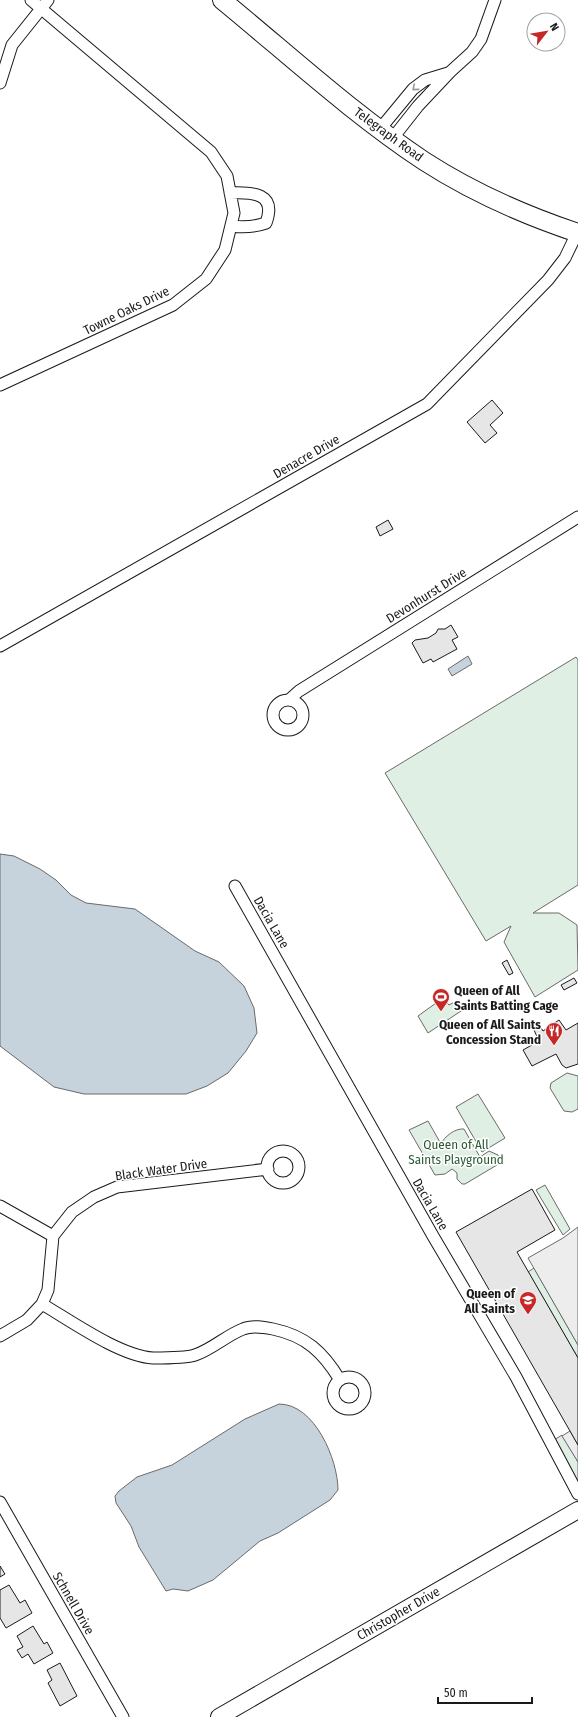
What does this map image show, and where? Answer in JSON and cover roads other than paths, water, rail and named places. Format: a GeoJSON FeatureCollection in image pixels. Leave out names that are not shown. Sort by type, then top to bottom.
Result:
{"type":"FeatureCollection","features":[{"type":"Feature","properties":{"kind":"main road","name":"Telegraph Road"},"geometry":{"type":"LineString","coordinates":[[222,0],[386,134],[431,165],[492,199],[578,233]]}},
{"type":"Feature","properties":{"kind":"street","name":"Towne Oaks Drive"},"geometry":{"type":"LineString","coordinates":[[0,384],[173,305],[206,279],[225,250],[234,213],[227,176],[220,163],[211,152],[45,4],[31,0]]}},
{"type":"Feature","properties":{"kind":"street"},"geometry":{"type":"LineString","coordinates":[[386,134],[418,106],[450,72],[465,61],[481,40],[495,0]]}},
{"type":"Feature","properties":{"kind":"street"},"geometry":{"type":"LineString","coordinates":[[0,83],[12,45],[45,4]]}},
{"type":"Feature","properties":{"kind":"street"},"geometry":{"type":"LineString","coordinates":[[386,134],[413,89],[425,80],[450,72]]}},
{"type":"Feature","properties":{"kind":"street"},"geometry":{"type":"LineString","coordinates":[[230,193],[251,192],[259,195],[265,199],[270,213],[266,223],[256,227],[245,228],[232,226]]}},
{"type":"Feature","properties":{"kind":"street","name":"Denacre Drive"},"geometry":{"type":"LineString","coordinates":[[0,646],[427,404],[548,280],[565,258],[578,233]]}},
{"type":"Feature","properties":{"kind":"street","name":"Devonhurst Drive"},"geometry":{"type":"LineString","coordinates":[[290,699],[298,691],[578,517]]}},
{"type":"Feature","properties":{"kind":"street","name":"Dacia Lane"},"geometry":{"type":"LineString","coordinates":[[235,886],[516,1377],[578,1494]]}},
{"type":"Feature","properties":{"kind":"street","name":"Black Water Drive"},"geometry":{"type":"LineString","coordinates":[[54,1236],[72,1212],[94,1197],[117,1187],[268,1169]]}},
{"type":"Feature","properties":{"kind":"street"},"geometry":{"type":"LineString","coordinates":[[0,1206],[54,1236],[48,1290],[42,1304],[27,1320],[0,1336]]}},
{"type":"Feature","properties":{"kind":"street"},"geometry":{"type":"LineString","coordinates":[[42,1304],[111,1344],[135,1355],[153,1358],[195,1355],[244,1328],[258,1327],[283,1331],[296,1335],[317,1350],[332,1366],[340,1380]]}},
{"type":"Feature","properties":{"kind":"street","name":"Schnell Drive"},"geometry":{"type":"LineString","coordinates":[[0,1502],[123,1717]]}},
{"type":"Feature","properties":{"kind":"street","name":"Christopher Drive"},"geometry":{"type":"LineString","coordinates":[[219,1717],[578,1510]]}},
{"type":"Feature","properties":{"kind":"place","name":"Queen of All Saints Batting Cage"},"geometry":{"type":"Point","coordinates":[441,1012]}},
{"type":"Feature","properties":{"kind":"place","name":"Queen of All Saints Concession Stand"},"geometry":{"type":"Point","coordinates":[554,1046]}},
{"type":"Feature","properties":{"kind":"place","name":"Queen of All Saints"},"geometry":{"type":"Point","coordinates":[528,1315]}},
{"type":"Feature","properties":{"kind":"park label","name":"Queen of All Saints Playground"},"geometry":{"type":"Point","coordinates":[456,1152]}}]}
